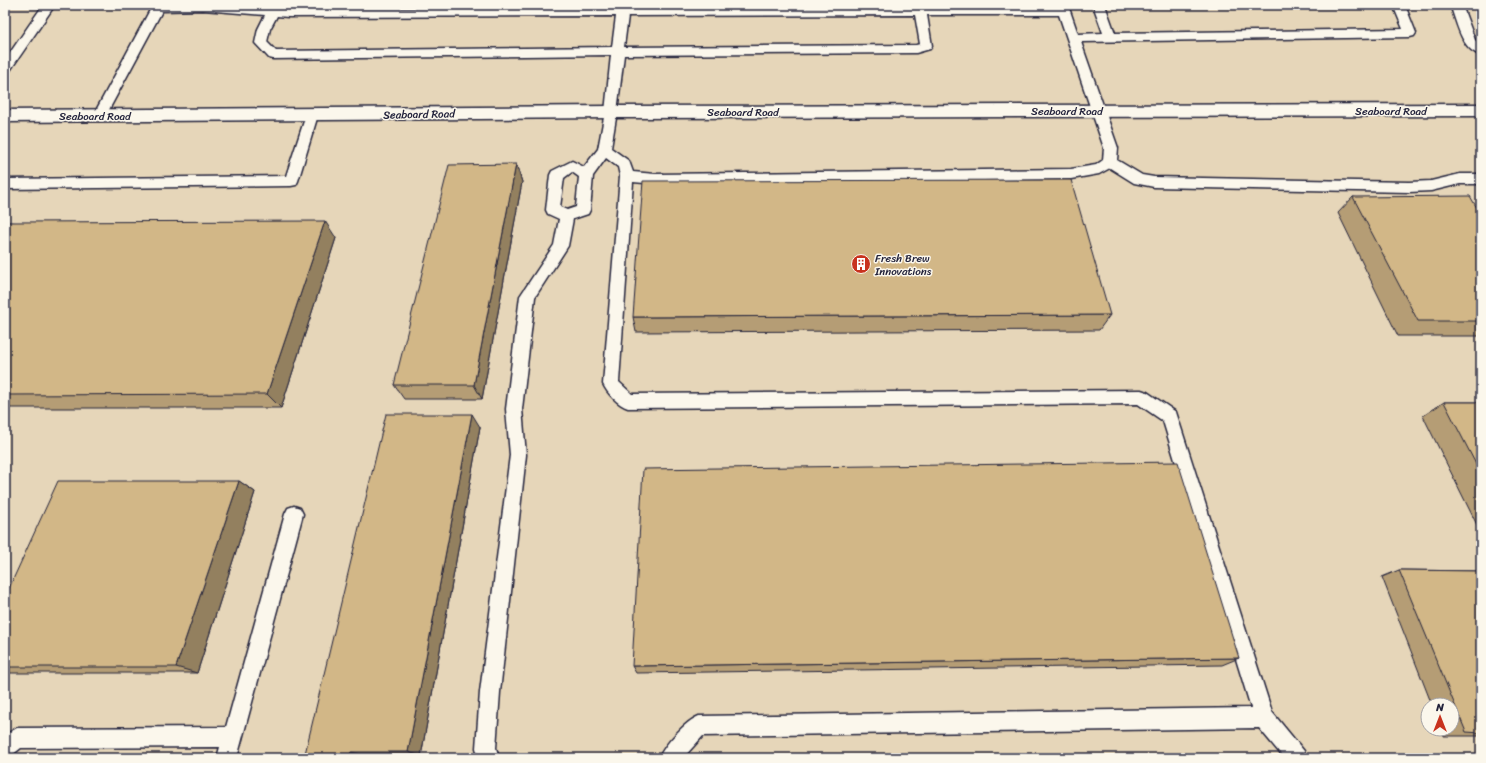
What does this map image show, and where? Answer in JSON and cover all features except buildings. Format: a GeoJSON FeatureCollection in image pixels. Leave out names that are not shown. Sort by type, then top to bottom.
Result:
{"type":"FeatureCollection","features":[{"type":"Feature","properties":{"kind":"street","name":"Seaboard Road"},"geometry":{"type":"LineString","coordinates":[[5,116],[611,112],[1481,110]]}},
{"type":"Feature","properties":{"kind":"lane"},"geometry":{"type":"LineString","coordinates":[[7,63],[49,5]]}},
{"type":"Feature","properties":{"kind":"lane"},"geometry":{"type":"LineString","coordinates":[[1099,5],[1110,37]]}},
{"type":"Feature","properties":{"kind":"lane"},"geometry":{"type":"LineString","coordinates":[[1074,38],[1410,33],[1399,5]]}},
{"type":"Feature","properties":{"kind":"lane"},"geometry":{"type":"LineString","coordinates":[[1456,5],[1470,42],[1481,50]]}},
{"type":"Feature","properties":{"kind":"lane"},"geometry":{"type":"LineString","coordinates":[[99,116],[157,6],[274,8],[288,13],[622,9],[893,8],[920,11],[1063,8],[1097,112],[1111,148],[1110,162]]}},
{"type":"Feature","properties":{"kind":"lane"},"geometry":{"type":"LineString","coordinates":[[274,8],[264,28],[261,43],[273,55],[916,49],[926,46],[920,11]]}},
{"type":"Feature","properties":{"kind":"lane"},"geometry":{"type":"LineString","coordinates":[[586,175],[572,166],[557,175],[553,210],[567,216],[582,210],[586,175],[604,150],[611,112],[622,9]]}},
{"type":"Feature","properties":{"kind":"lane"},"geometry":{"type":"LineString","coordinates":[[5,184],[291,181],[312,115]]}},
{"type":"Feature","properties":{"kind":"lane"},"geometry":{"type":"LineString","coordinates":[[604,150],[624,164],[627,176],[611,384],[628,401],[1141,397],[1170,417],[1264,718],[1297,758]]}},
{"type":"Feature","properties":{"kind":"lane"},"geometry":{"type":"LineString","coordinates":[[627,176],[655,179],[1071,174],[1099,169],[1110,162]]}},
{"type":"Feature","properties":{"kind":"lane"},"geometry":{"type":"LineString","coordinates":[[1110,162],[1139,179],[1154,182],[1409,187],[1431,186],[1460,179],[1481,179]]}},
{"type":"Feature","properties":{"kind":"lane"},"geometry":{"type":"LineString","coordinates":[[489,758],[486,748],[490,692],[518,455],[514,408],[528,296],[561,246],[567,216]]}},
{"type":"Feature","properties":{"kind":"lane"},"geometry":{"type":"LineString","coordinates":[[228,758],[294,514]]}},
{"type":"Feature","properties":{"kind":"lane"},"geometry":{"type":"LineString","coordinates":[[669,758],[699,726],[1264,718]]}},
{"type":"Feature","properties":{"kind":"lane"},"geometry":{"type":"LineString","coordinates":[[5,748],[17,738],[233,737]]}},
{"type":"Feature","properties":{"kind":"shaded area"},"geometry":{"type":"Polygon","coordinates":[[[5,5],[1481,5],[1481,758],[5,758],[5,5]]]}},
{"type":"Feature","properties":{"kind":"place","name":"Fresh Brew Innovations"},"geometry":{"type":"Point","coordinates":[861,264]}}]}
